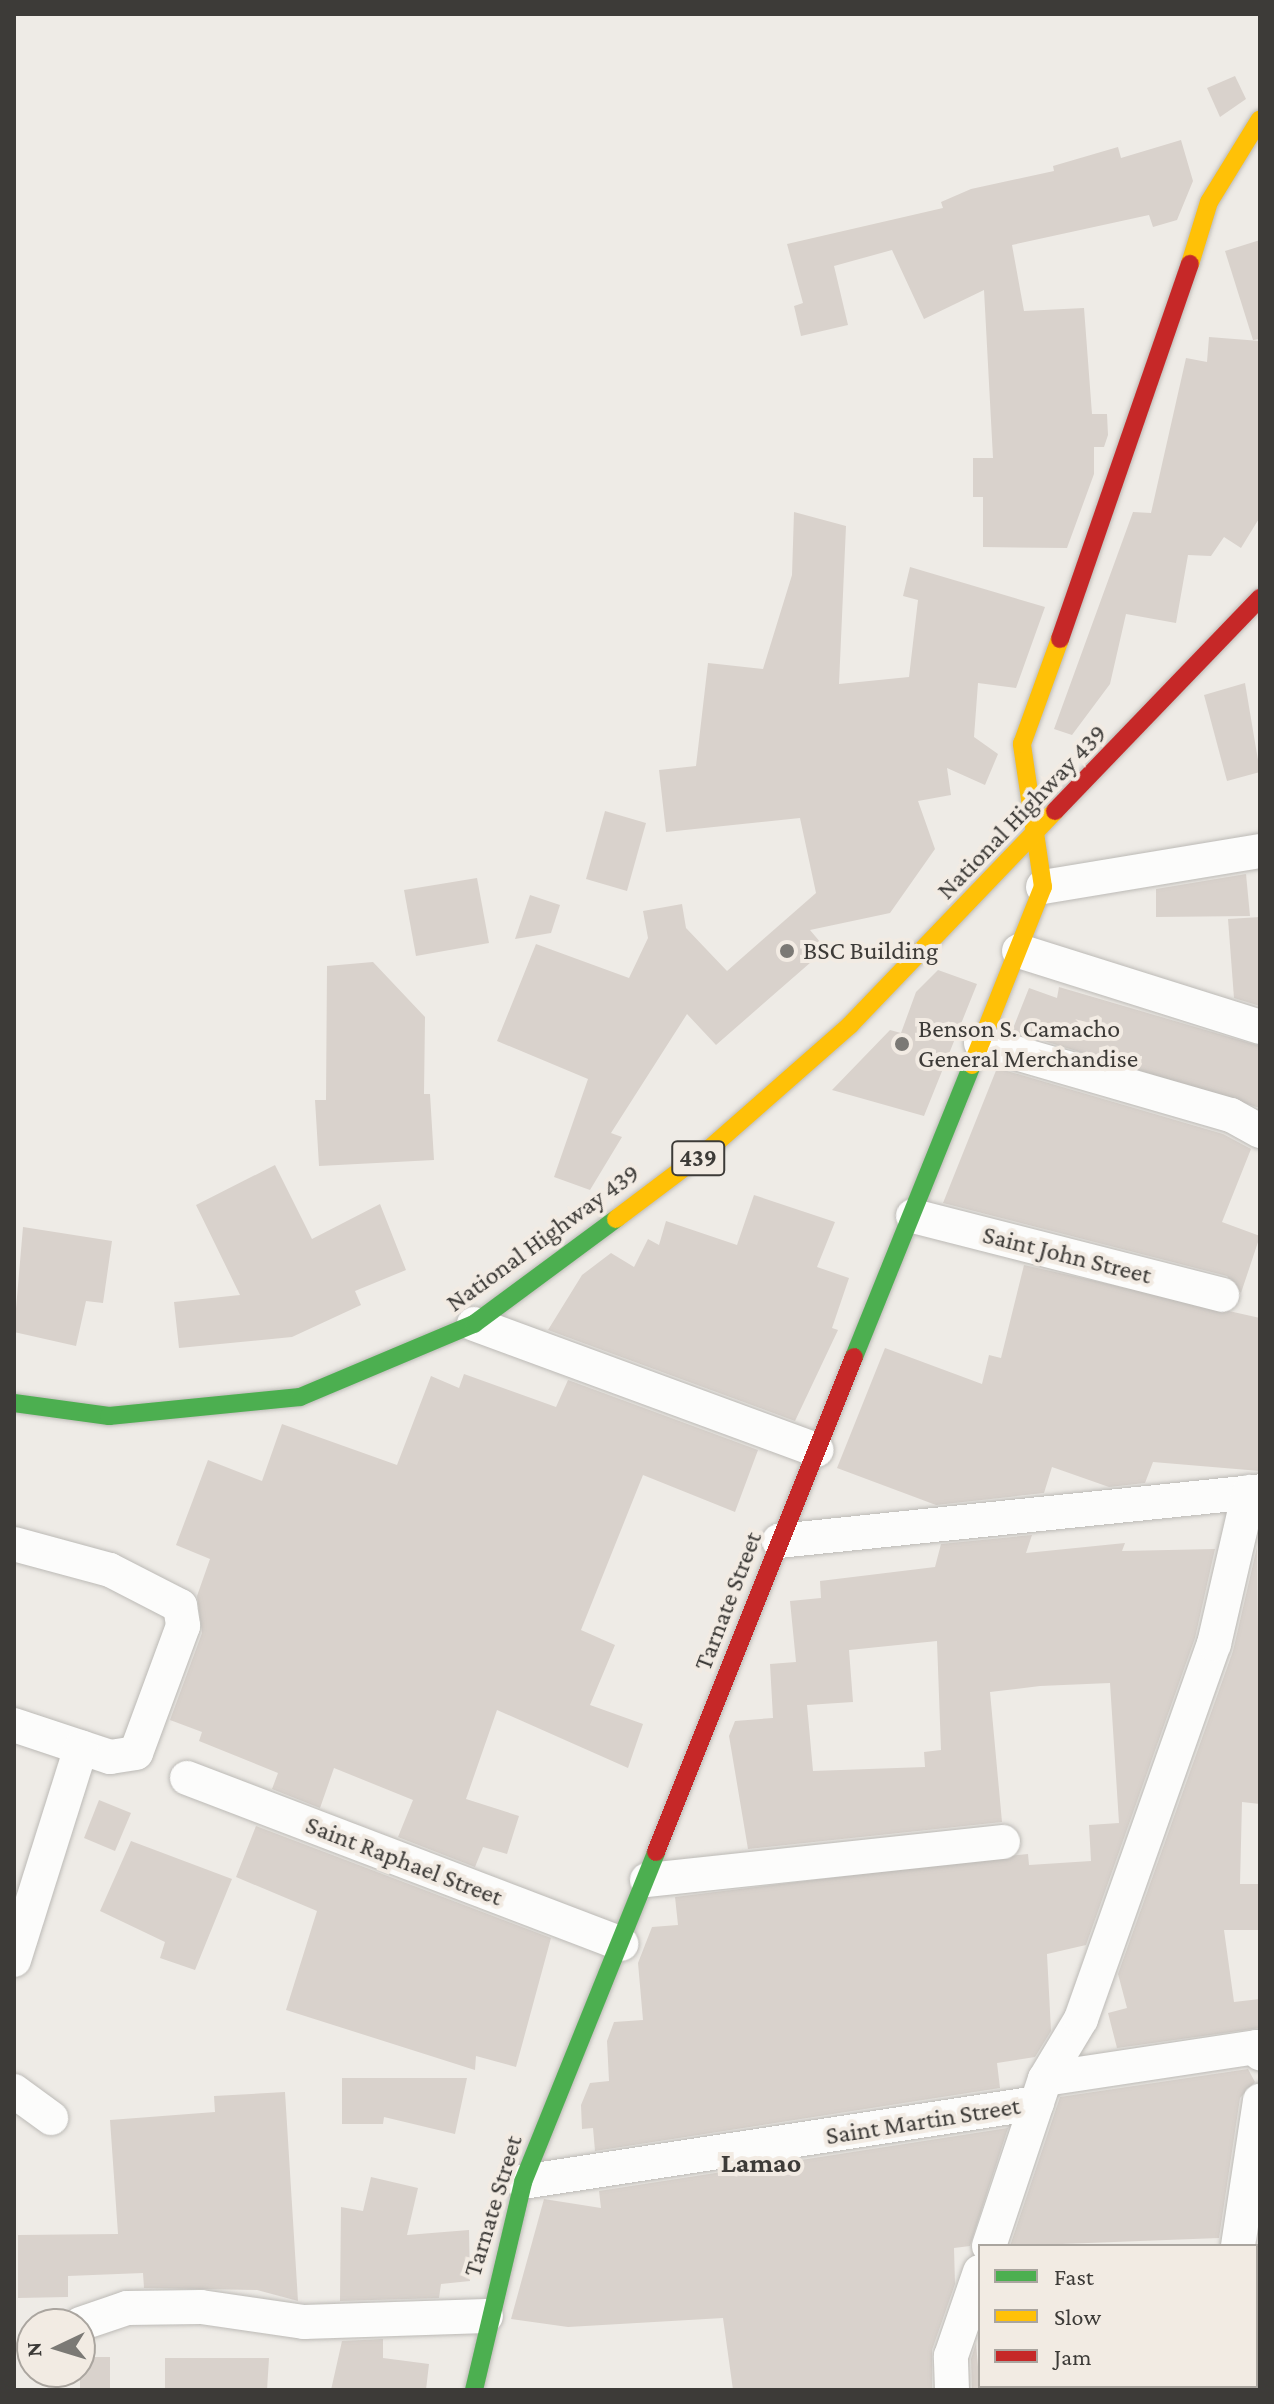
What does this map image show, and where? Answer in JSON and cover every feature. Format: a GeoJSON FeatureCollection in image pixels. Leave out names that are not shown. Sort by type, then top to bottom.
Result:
{"type":"FeatureCollection","features":[{"type":"Feature","properties":{"kind":"street","name":"Tarnate Street"},"geometry":{"type":"LineString","coordinates":[[474,2390],[486,2316],[523,2182],[647,1880],[779,1541],[913,1216],[1043,887],[1022,744],[1144,409],[1209,202],[1260,119]]}},
{"type":"Feature","properties":{"kind":"street","name":"National Highway 439"},"geometry":{"type":"LineString","coordinates":[[14,1403],[109,1416],[300,1397],[474,1324],[709,1149],[850,1025],[1036,836],[1260,598]]}},
{"type":"Feature","properties":{"kind":"street"},"geometry":{"type":"LineString","coordinates":[[1043,887],[1260,851]]}},
{"type":"Feature","properties":{"kind":"street"},"geometry":{"type":"LineString","coordinates":[[1019,951],[1260,1027]]}},
{"type":"Feature","properties":{"kind":"street"},"geometry":{"type":"LineString","coordinates":[[981,1043],[1231,1115],[1260,1131]]}},
{"type":"Feature","properties":{"kind":"street","name":"Saint John Street"},"geometry":{"type":"LineString","coordinates":[[913,1216],[1222,1295]]}},
{"type":"Feature","properties":{"kind":"street"},"geometry":{"type":"LineString","coordinates":[[474,1324],[817,1450]]}},
{"type":"Feature","properties":{"kind":"street"},"geometry":{"type":"LineString","coordinates":[[779,1541],[1255,1492],[1208,1659],[1081,2019],[1041,2091],[990,2244]]}},
{"type":"Feature","properties":{"kind":"street"},"geometry":{"type":"LineString","coordinates":[[14,1544],[110,1570],[180,1606],[183,1626],[136,1753],[110,1757],[14,1725]]}},
{"type":"Feature","properties":{"kind":"street"},"geometry":{"type":"LineString","coordinates":[[14,1960],[81,1747]]}},
{"type":"Feature","properties":{"kind":"street","name":"Saint Raphael Street"},"geometry":{"type":"LineString","coordinates":[[187,1778],[621,1944]]}},
{"type":"Feature","properties":{"kind":"street"},"geometry":{"type":"LineString","coordinates":[[647,1880],[1003,1842]]}},
{"type":"Feature","properties":{"kind":"street","name":"Saint Martin Street"},"geometry":{"type":"LineString","coordinates":[[523,2182],[1041,2091],[1257,2047],[1260,2053]]}},
{"type":"Feature","properties":{"kind":"street"},"geometry":{"type":"LineString","coordinates":[[14,2091],[51,2118]]}},
{"type":"Feature","properties":{"kind":"street"},"geometry":{"type":"LineString","coordinates":[[1238,2244],[1260,2101]]}},
{"type":"Feature","properties":{"kind":"street"},"geometry":{"type":"LineString","coordinates":[[952,2390],[951,2356],[978,2278]]}},
{"type":"Feature","properties":{"kind":"street"},"geometry":{"type":"LineString","coordinates":[[96,2319],[127,2308],[201,2307],[304,2322],[486,2316]]}},
{"type":"Feature","properties":{"kind":"building"},"geometry":{"type":"Polygon","coordinates":[[[1235,76],[1246,99],[1220,117],[1207,88],[1235,76]]]}},
{"type":"Feature","properties":{"kind":"building"},"geometry":{"type":"Polygon","coordinates":[[[1181,140],[1193,181],[1177,220],[1153,227],[1149,215],[1012,245],[1024,311],[1084,308],[1092,414],[1107,414],[1108,435],[1104,447],[1094,447],[1094,474],[1067,548],[983,547],[983,497],[973,497],[973,458],[993,458],[984,290],[924,319],[892,250],[834,266],[848,325],[801,336],[794,306],[803,303],[787,244],[943,208],[941,202],[971,189],[1054,171],[1053,166],[1118,147],[1121,158],[1181,140]]]}},
{"type":"Feature","properties":{"kind":"building"},"geometry":{"type":"Polygon","coordinates":[[[1260,240],[1260,339],[1253,340],[1225,251],[1260,240]]]}},
{"type":"Feature","properties":{"kind":"building"},"geometry":{"type":"Polygon","coordinates":[[[1209,337],[1260,341],[1260,517],[1241,548],[1224,537],[1211,556],[1188,555],[1176,623],[1126,614],[1110,684],[1072,735],[1054,729],[1133,512],[1151,513],[1186,358],[1207,362],[1209,337]]]}},
{"type":"Feature","properties":{"kind":"building"},"geometry":{"type":"Polygon","coordinates":[[[794,512],[846,526],[839,684],[909,677],[918,600],[903,596],[910,567],[1045,607],[1016,688],[978,683],[974,737],[998,754],[985,785],[947,768],[951,795],[918,801],[935,849],[890,913],[810,930],[826,949],[716,1045],[687,1014],[611,1133],[622,1137],[590,1190],[554,1177],[588,1079],[497,1041],[536,944],[629,978],[648,938],[643,911],[682,904],[686,928],[727,971],[816,893],[800,818],[666,832],[659,770],[696,766],[708,663],[763,669],[792,575],[794,512]]]}},
{"type":"Feature","properties":{"kind":"building"},"geometry":{"type":"Polygon","coordinates":[[[1245,683],[1260,772],[1227,781],[1204,695],[1245,683]]]}},
{"type":"Feature","properties":{"kind":"building"},"geometry":{"type":"Polygon","coordinates":[[[605,811],[646,823],[627,891],[586,879],[605,811]]]}},
{"type":"Feature","properties":{"kind":"building"},"geometry":{"type":"Polygon","coordinates":[[[1246,874],[1250,916],[1156,917],[1156,889],[1246,874]]]}},
{"type":"Feature","properties":{"kind":"building"},"geometry":{"type":"Polygon","coordinates":[[[477,878],[489,943],[416,956],[404,890],[477,878]]]}},
{"type":"Feature","properties":{"kind":"building"},"geometry":{"type":"Polygon","coordinates":[[[530,895],[560,905],[551,933],[515,939],[530,895]]]}},
{"type":"Feature","properties":{"kind":"building"},"geometry":{"type":"Polygon","coordinates":[[[1260,917],[1260,1006],[1234,998],[1228,919],[1260,917]]]}},
{"type":"Feature","properties":{"kind":"building"},"geometry":{"type":"Polygon","coordinates":[[[373,962],[425,1017],[424,1094],[430,1094],[434,1160],[319,1166],[315,1100],[326,1100],[327,966],[373,962]]]}},
{"type":"Feature","properties":{"kind":"building"},"geometry":{"type":"Polygon","coordinates":[[[938,970],[977,984],[924,1116],[832,1090],[890,1030],[901,1033],[916,992],[938,970]]]}},
{"type":"Feature","properties":{"kind":"building"},"geometry":{"type":"Polygon","coordinates":[[[1059,987],[1260,1046],[1260,1108],[1012,1031],[1029,988],[1057,998],[1059,987]]]}},
{"type":"Feature","properties":{"kind":"building"},"geometry":{"type":"Polygon","coordinates":[[[997,1068],[1223,1134],[1251,1149],[1222,1222],[1260,1236],[1241,1293],[1227,1276],[943,1203],[997,1068]]]}},
{"type":"Feature","properties":{"kind":"building"},"geometry":{"type":"Polygon","coordinates":[[[275,1165],[312,1239],[380,1204],[406,1270],[355,1291],[361,1305],[292,1337],[179,1348],[174,1302],[240,1295],[196,1205],[275,1165]]]}},
{"type":"Feature","properties":{"kind":"building"},"geometry":{"type":"Polygon","coordinates":[[[754,1195],[835,1222],[817,1267],[849,1278],[832,1328],[838,1330],[795,1421],[548,1330],[582,1275],[611,1253],[634,1267],[648,1239],[659,1245],[666,1221],[737,1245],[754,1195]]]}},
{"type":"Feature","properties":{"kind":"building"},"geometry":{"type":"Polygon","coordinates":[[[23,1227],[112,1241],[103,1303],[86,1301],[76,1346],[14,1332],[23,1227]]]}},
{"type":"Feature","properties":{"kind":"building"},"geometry":{"type":"Polygon","coordinates":[[[1024,1265],[1260,1318],[1260,1471],[1153,1462],[1145,1483],[1109,1487],[1052,1467],[1044,1493],[936,1505],[837,1468],[885,1348],[982,1384],[989,1355],[1001,1358],[1024,1265]]]}},
{"type":"Feature","properties":{"kind":"building"},"geometry":{"type":"Polygon","coordinates":[[[464,1374],[556,1407],[568,1380],[758,1450],[735,1512],[643,1475],[581,1630],[615,1645],[590,1705],[643,1724],[628,1768],[497,1710],[466,1799],[519,1816],[507,1854],[483,1847],[475,1867],[398,1837],[413,1800],[334,1768],[320,1808],[272,1789],[278,1773],[199,1741],[202,1732],[170,1720],[202,1633],[197,1596],[210,1559],[176,1545],[208,1460],[262,1481],[282,1424],[397,1465],[431,1376],[459,1388],[464,1374]]]}},
{"type":"Feature","properties":{"kind":"building"},"geometry":{"type":"Polygon","coordinates":[[[1032,1535],[1026,1553],[1125,1543],[1122,1551],[1215,1549],[1195,1638],[1086,1945],[1047,1954],[1051,2031],[1035,2057],[997,2063],[1000,2088],[595,2151],[593,2128],[582,2129],[581,2105],[590,2083],[609,2081],[607,2041],[614,2022],[643,2020],[638,1963],[652,1927],[678,1925],[675,1897],[1028,1854],[1029,1865],[1091,1861],[1089,1825],[1119,1823],[1110,1683],[1040,1686],[990,1692],[1002,1822],[748,1849],[729,1736],[735,1721],[773,1718],[770,1664],[796,1662],[790,1601],[821,1598],[820,1581],[935,1567],[941,1544],[1032,1535]],[[937,1641],[849,1650],[853,1702],[807,1705],[813,1771],[925,1767],[924,1752],[941,1750],[937,1641]]]}},
{"type":"Feature","properties":{"kind":"building"},"geometry":{"type":"Polygon","coordinates":[[[1257,1547],[1260,1804],[1242,1802],[1240,1884],[1260,1884],[1260,1930],[1224,1930],[1234,2002],[1260,1999],[1260,2028],[1117,2048],[1108,2013],[1127,2008],[1118,1974],[1233,1651],[1257,1547]]]}},
{"type":"Feature","properties":{"kind":"building"},"geometry":{"type":"Polygon","coordinates":[[[99,1800],[131,1813],[115,1851],[84,1838],[99,1800]]]}},
{"type":"Feature","properties":{"kind":"building"},"geometry":{"type":"Polygon","coordinates":[[[256,1826],[551,1938],[516,2067],[476,2056],[475,2070],[286,2010],[317,1911],[236,1877],[256,1826]]]}},
{"type":"Feature","properties":{"kind":"building"},"geometry":{"type":"Polygon","coordinates":[[[131,1841],[232,1879],[195,1970],[160,1958],[165,1942],[100,1911],[131,1841]]]}},
{"type":"Feature","properties":{"kind":"building"},"geometry":{"type":"Polygon","coordinates":[[[1248,2069],[1255,2082],[1240,2098],[1219,2238],[1011,2244],[1060,2097],[1248,2069]]]}},
{"type":"Feature","properties":{"kind":"building"},"geometry":{"type":"Polygon","coordinates":[[[342,2078],[467,2078],[455,2134],[384,2117],[383,2124],[342,2124],[342,2078]]]}},
{"type":"Feature","properties":{"kind":"building"},"geometry":{"type":"Polygon","coordinates":[[[285,2092],[298,2301],[257,2290],[144,2288],[143,2273],[68,2276],[68,2297],[18,2298],[18,2235],[118,2234],[110,2120],[215,2112],[214,2096],[285,2092]]]}},
{"type":"Feature","properties":{"kind":"building"},"geometry":{"type":"Polygon","coordinates":[[[1008,2128],[970,2246],[954,2248],[955,2284],[932,2350],[932,2390],[733,2390],[723,2318],[568,2327],[511,2319],[544,2199],[601,2208],[599,2191],[1008,2128]]]}},
{"type":"Feature","properties":{"kind":"building"},"geometry":{"type":"Polygon","coordinates":[[[371,2177],[418,2188],[407,2235],[469,2230],[470,2281],[441,2284],[439,2298],[340,2301],[341,2207],[363,2211],[371,2177]]]}},
{"type":"Feature","properties":{"kind":"building"},"geometry":{"type":"Polygon","coordinates":[[[383,2339],[383,2358],[429,2364],[426,2390],[331,2390],[342,2341],[383,2339]]]}},
{"type":"Feature","properties":{"kind":"building"},"geometry":{"type":"Polygon","coordinates":[[[976,2343],[980,2390],[972,2390],[971,2359],[976,2343]]]}},
{"type":"Feature","properties":{"kind":"building"},"geometry":{"type":"Polygon","coordinates":[[[96,2357],[110,2357],[110,2390],[80,2390],[96,2388],[96,2357]]]}},
{"type":"Feature","properties":{"kind":"building"},"geometry":{"type":"Polygon","coordinates":[[[165,2358],[269,2358],[267,2390],[165,2390],[165,2358]]]}},
{"type":"Feature","properties":{"kind":"traffic: fast"},"geometry":{"type":"LineString","coordinates":[[854,1357],[972,1065]]}},
{"type":"Feature","properties":{"kind":"traffic: fast"},"geometry":{"type":"LineString","coordinates":[[14,1403],[109,1416],[300,1397],[474,1324],[616,1219]]}},
{"type":"Feature","properties":{"kind":"traffic: fast"},"geometry":{"type":"LineString","coordinates":[[474,2390],[523,2182],[656,1852]]}},
{"type":"Feature","properties":{"kind":"traffic: slow"},"geometry":{"type":"LineString","coordinates":[[1190,264],[1209,202],[1260,119]]}},
{"type":"Feature","properties":{"kind":"traffic: slow"},"geometry":{"type":"LineString","coordinates":[[972,1065],[1043,887],[1022,744],[1060,639]]}},
{"type":"Feature","properties":{"kind":"traffic: slow"},"geometry":{"type":"LineString","coordinates":[[616,1219],[709,1149],[850,1025],[1055,811]]}},
{"type":"Feature","properties":{"kind":"traffic: jam"},"geometry":{"type":"LineString","coordinates":[[1060,639],[1190,264]]}},
{"type":"Feature","properties":{"kind":"traffic: jam"},"geometry":{"type":"LineString","coordinates":[[1055,811],[1260,598]]}},
{"type":"Feature","properties":{"kind":"traffic: jam"},"geometry":{"type":"LineString","coordinates":[[656,1852],[854,1357]]}},
{"type":"Feature","properties":{"kind":"place","name":"BSC Building"},"geometry":{"type":"Point","coordinates":[787,951]}},
{"type":"Feature","properties":{"kind":"place","name":"Benson S. Camacho General Merchandise"},"geometry":{"type":"Point","coordinates":[902,1044]}},
{"type":"Feature","properties":{"kind":"district","name":"Lamao"},"geometry":{"type":"Point","coordinates":[761,2163]}}]}
